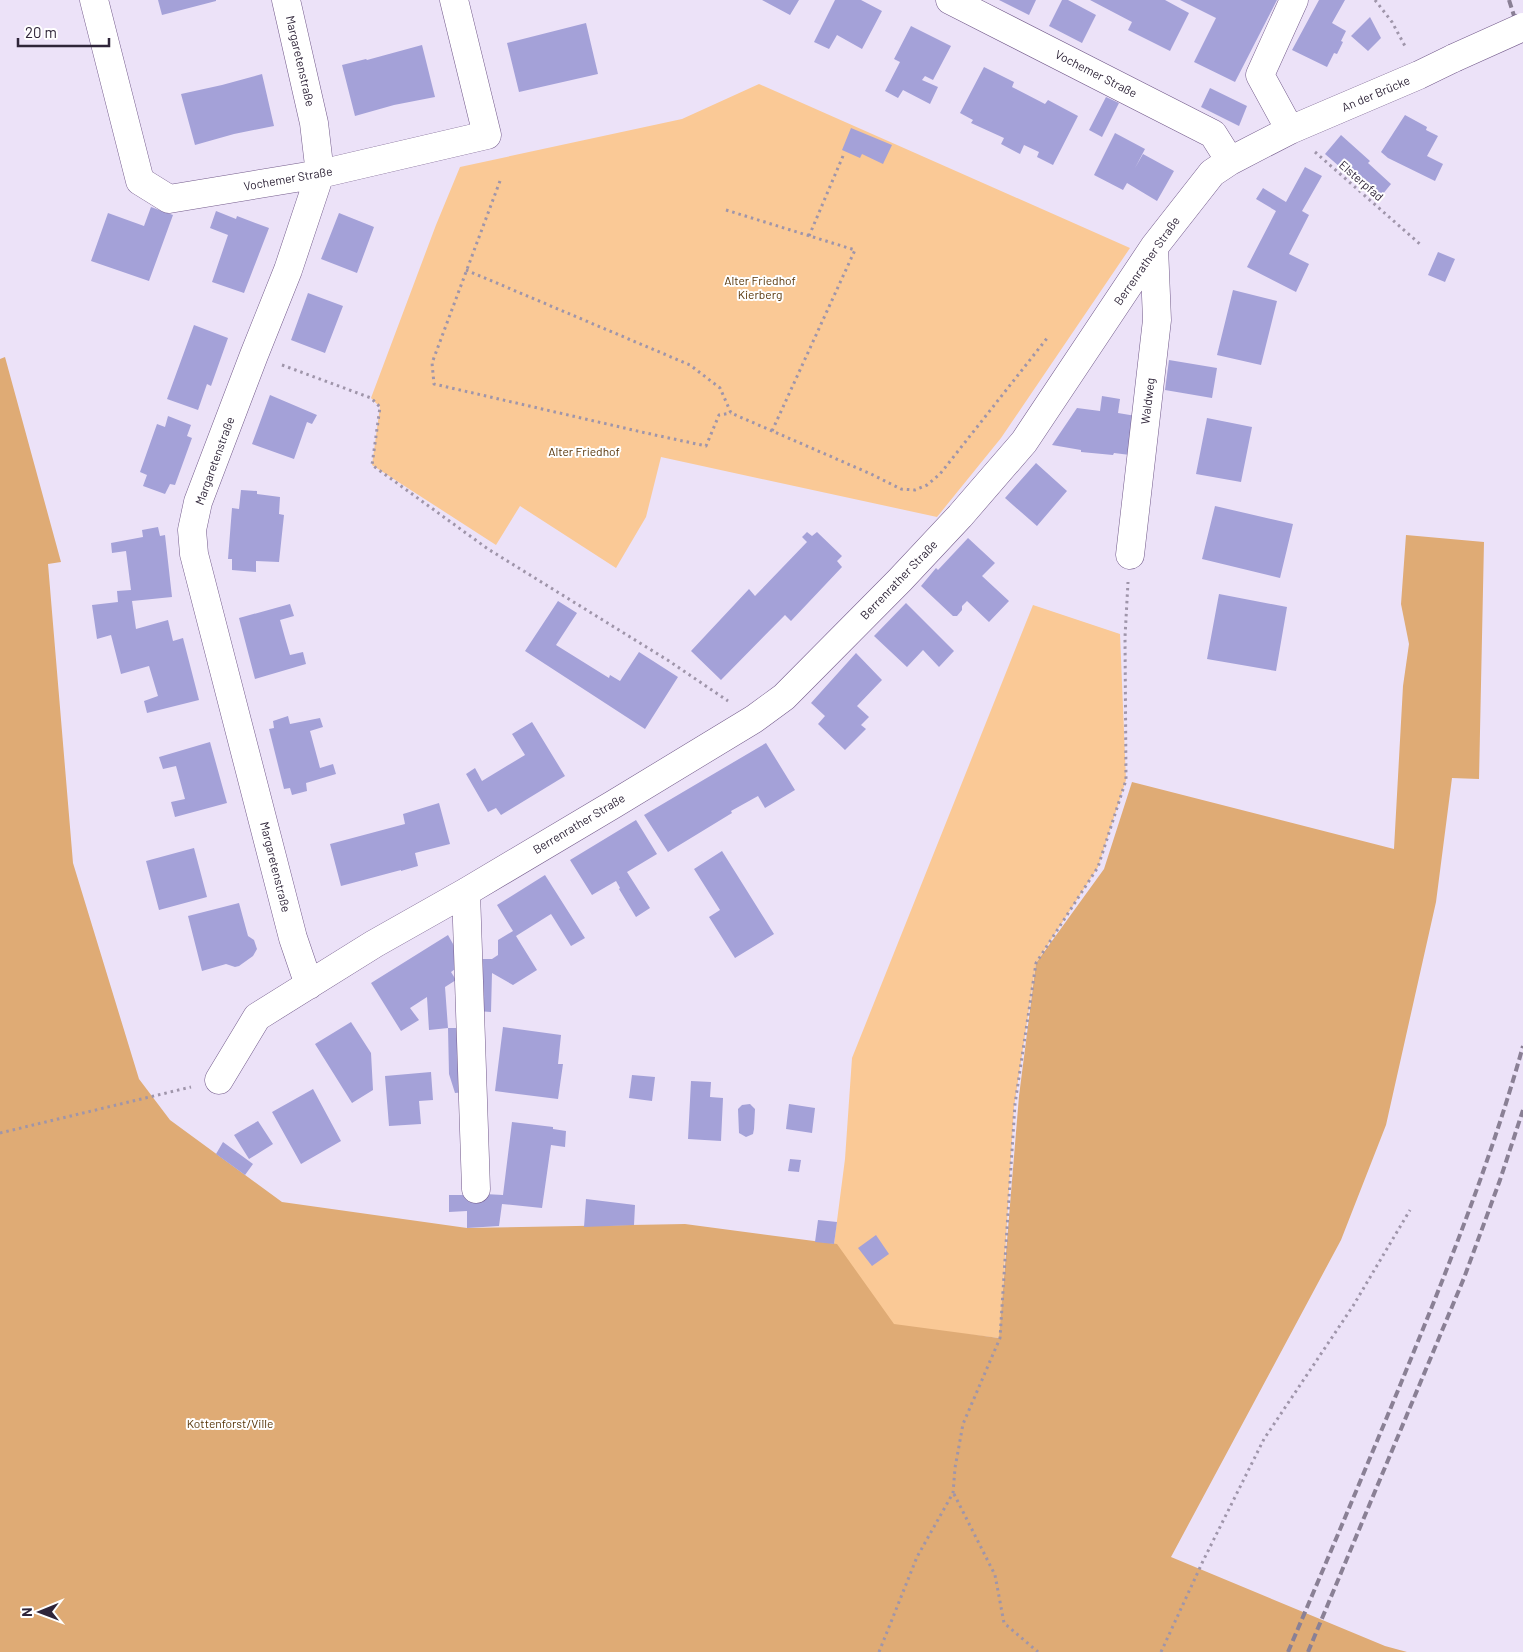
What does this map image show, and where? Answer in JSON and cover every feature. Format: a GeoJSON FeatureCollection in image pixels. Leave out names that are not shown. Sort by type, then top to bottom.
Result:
{"type":"FeatureCollection","features":[{"type":"Feature","properties":{"kind":"street","name":"Vochemer Straße"},"geometry":{"type":"LineString","coordinates":[[94,0],[140,180],[169,199],[320,174],[487,135],[454,0]]}},
{"type":"Feature","properties":{"kind":"street","name":"Margaretenstraße"},"geometry":{"type":"LineString","coordinates":[[286,0],[314,123],[320,174],[288,270],[198,502],[192,530],[194,554],[293,938],[309,985]]}},
{"type":"Feature","properties":{"kind":"street","name":"Vochemer Straße"},"geometry":{"type":"LineString","coordinates":[[950,0],[1213,134],[1230,162]]}},
{"type":"Feature","properties":{"kind":"street"},"geometry":{"type":"LineString","coordinates":[[1290,130],[1260,75],[1294,0]]}},
{"type":"Feature","properties":{"kind":"street","name":"An der Brücke"},"geometry":{"type":"LineString","coordinates":[[1230,162],[1290,130],[1419,76],[1523,27]]}},
{"type":"Feature","properties":{"kind":"street","name":"Berrenrather Straße"},"geometry":{"type":"LineString","coordinates":[[219,1080],[257,1018],[374,944],[466,892],[754,719],[784,697],[900,580],[960,516],[1024,442],[1154,248],[1212,173],[1230,162]]}},
{"type":"Feature","properties":{"kind":"street","name":"Waldweg"},"geometry":{"type":"LineString","coordinates":[[1130,555],[1157,320],[1154,248]]}},
{"type":"Feature","properties":{"kind":"street"},"geometry":{"type":"LineString","coordinates":[[466,892],[476,1189]]}},
{"type":"Feature","properties":{"kind":"path"},"geometry":{"type":"LineString","coordinates":[[1375,0],[1392,22],[1419,76]]}},
{"type":"Feature","properties":{"kind":"path","name":"Elsterpfad"},"geometry":{"type":"LineString","coordinates":[[1290,130],[1421,245]]}},
{"type":"Feature","properties":{"kind":"path"},"geometry":{"type":"LineString","coordinates":[[810,236],[843,156]]}},
{"type":"Feature","properties":{"kind":"path"},"geometry":{"type":"LineString","coordinates":[[500,181],[432,363],[434,384],[706,446],[719,415],[731,414],[871,474],[901,489],[915,490],[927,485],[940,474],[1048,337]]}},
{"type":"Feature","properties":{"kind":"path"},"geometry":{"type":"LineString","coordinates":[[726,210],[855,250],[772,431]]}},
{"type":"Feature","properties":{"kind":"path"},"geometry":{"type":"LineString","coordinates":[[466,270],[690,365],[720,388],[731,414]]}},
{"type":"Feature","properties":{"kind":"path"},"geometry":{"type":"LineString","coordinates":[[254,355],[371,398],[380,407],[372,465],[488,548],[669,661],[754,719]]}},
{"type":"Feature","properties":{"kind":"path"},"geometry":{"type":"LineString","coordinates":[[879,1652],[917,1557],[953,1494],[955,1468],[963,1424],[1000,1338],[1015,1104],[1036,963],[1098,867],[1126,780],[1125,637],[1130,555]]}},
{"type":"Feature","properties":{"kind":"path"},"geometry":{"type":"LineString","coordinates":[[0,1133],[219,1080]]}},
{"type":"Feature","properties":{"kind":"path"},"geometry":{"type":"LineString","coordinates":[[1161,1652],[1264,1439],[1353,1306],[1410,1210]]}},
{"type":"Feature","properties":{"kind":"path"},"geometry":{"type":"LineString","coordinates":[[953,1494],[995,1576],[1004,1623],[1038,1652]]}},
{"type":"Feature","properties":{"kind":"green space","name":"Alter Friedhof Kierberg"},"geometry":{"type":"Polygon","coordinates":[[[759,84],[1130,248],[1001,438],[937,517],[661,457],[646,517],[616,568],[520,506],[496,545],[372,465],[380,407],[371,398],[436,225],[460,167],[682,119],[759,84]]]}},
{"type":"Feature","properties":{"kind":"green space","name":"Kottenforst/Ville"},"geometry":{"type":"Polygon","coordinates":[[[5,357],[61,562],[48,564],[73,863],[139,1079],[170,1120],[282,1202],[467,1228],[685,1224],[837,1244],[894,1324],[999,1338],[1019,1096],[1036,963],[1104,869],[1132,782],[1394,849],[1403,686],[1409,644],[1401,604],[1406,535],[1484,542],[1479,779],[1452,778],[1436,902],[1386,1125],[1341,1240],[1171,1557],[1385,1646],[1407,1652],[0,1652],[0,359],[5,357]]]}},
{"type":"Feature","properties":{"kind":"green space"},"geometry":{"type":"Polygon","coordinates":[[[1033,605],[1120,634],[1126,780],[1098,867],[1036,963],[1014,1107],[1000,1338],[890,1326],[834,1244],[845,1159],[852,1058],[1033,605]]]}},
{"type":"Feature","properties":{"kind":"building"},"geometry":{"type":"Polygon","coordinates":[[[158,0],[216,0],[216,1],[162,15],[158,0]]]}},
{"type":"Feature","properties":{"kind":"building"},"geometry":{"type":"Polygon","coordinates":[[[762,0],[799,0],[790,15],[762,0]]]}},
{"type":"Feature","properties":{"kind":"building"},"geometry":{"type":"Polygon","coordinates":[[[835,0],[861,0],[882,11],[862,49],[837,35],[829,49],[814,42],[835,0]]]}},
{"type":"Feature","properties":{"kind":"building"},"geometry":{"type":"Polygon","coordinates":[[[999,0],[1036,0],[1029,15],[999,0]]]}},
{"type":"Feature","properties":{"kind":"building"},"geometry":{"type":"Polygon","coordinates":[[[1062,0],[1068,0],[1096,15],[1082,43],[1049,26],[1062,0]]]}},
{"type":"Feature","properties":{"kind":"building"},"geometry":{"type":"Polygon","coordinates":[[[1090,0],[1165,0],[1189,13],[1170,51],[1128,30],[1132,22],[1090,0]]]}},
{"type":"Feature","properties":{"kind":"building"},"geometry":{"type":"Polygon","coordinates":[[[1180,0],[1277,0],[1235,82],[1194,62],[1216,18],[1180,0]]]}},
{"type":"Feature","properties":{"kind":"building"},"geometry":{"type":"Polygon","coordinates":[[[1319,0],[1345,0],[1332,23],[1346,31],[1337,54],[1334,53],[1327,67],[1292,50],[1319,0]]]}},
{"type":"Feature","properties":{"kind":"building"},"geometry":{"type":"Polygon","coordinates":[[[1370,17],[1381,38],[1368,51],[1351,36],[1370,17]]]}},
{"type":"Feature","properties":{"kind":"building"},"geometry":{"type":"Polygon","coordinates":[[[586,23],[598,74],[519,92],[507,43],[586,23]]]}},
{"type":"Feature","properties":{"kind":"building"},"geometry":{"type":"Polygon","coordinates":[[[911,26],[951,46],[933,80],[925,76],[922,80],[938,87],[930,104],[903,90],[898,98],[885,91],[900,62],[894,59],[911,26]]]}},
{"type":"Feature","properties":{"kind":"building"},"geometry":{"type":"Polygon","coordinates":[[[422,45],[435,97],[394,105],[355,116],[342,65],[422,45]]]}},
{"type":"Feature","properties":{"kind":"building"},"geometry":{"type":"Polygon","coordinates":[[[984,67],[1014,82],[1012,87],[1045,104],[1048,100],[1078,116],[1053,165],[1037,157],[1039,152],[1024,145],[1020,154],[1001,144],[1004,138],[971,123],[973,120],[960,113],[984,67]]]}},
{"type":"Feature","properties":{"kind":"building"},"geometry":{"type":"Polygon","coordinates":[[[262,74],[274,126],[234,134],[195,145],[181,94],[262,74]]]}},
{"type":"Feature","properties":{"kind":"building"},"geometry":{"type":"Polygon","coordinates":[[[1210,88],[1247,106],[1239,126],[1201,107],[1210,88]]]}},
{"type":"Feature","properties":{"kind":"building"},"geometry":{"type":"Polygon","coordinates":[[[1106,97],[1119,103],[1102,137],[1089,130],[1106,97]]]}},
{"type":"Feature","properties":{"kind":"building"},"geometry":{"type":"Polygon","coordinates":[[[1405,115],[1427,127],[1426,130],[1438,136],[1427,156],[1443,164],[1435,181],[1388,158],[1381,152],[1405,115]]]}},
{"type":"Feature","properties":{"kind":"building"},"geometry":{"type":"Polygon","coordinates":[[[851,128],[892,145],[883,164],[862,154],[860,158],[842,150],[851,128]]]}},
{"type":"Feature","properties":{"kind":"building"},"geometry":{"type":"Polygon","coordinates":[[[1115,133],[1145,149],[1135,168],[1143,154],[1174,171],[1157,201],[1127,183],[1123,190],[1094,175],[1115,133]]]}},
{"type":"Feature","properties":{"kind":"building"},"geometry":{"type":"Polygon","coordinates":[[[1341,135],[1370,161],[1368,163],[1391,184],[1378,200],[1325,154],[1341,135]]]}},
{"type":"Feature","properties":{"kind":"building"},"geometry":{"type":"Polygon","coordinates":[[[1305,167],[1322,176],[1302,211],[1309,215],[1289,254],[1309,264],[1296,292],[1247,267],[1276,211],[1256,199],[1263,188],[1286,202],[1305,167]]]}},
{"type":"Feature","properties":{"kind":"building"},"geometry":{"type":"Polygon","coordinates":[[[151,207],[173,215],[149,281],[91,261],[108,213],[144,226],[151,207]]]}},
{"type":"Feature","properties":{"kind":"building"},"geometry":{"type":"Polygon","coordinates":[[[216,211],[236,219],[237,216],[269,228],[244,293],[212,282],[228,235],[210,228],[216,211]]]}},
{"type":"Feature","properties":{"kind":"building"},"geometry":{"type":"Polygon","coordinates":[[[339,213],[374,227],[357,273],[321,259],[339,213]]]}},
{"type":"Feature","properties":{"kind":"building"},"geometry":{"type":"Polygon","coordinates":[[[1438,252],[1455,259],[1445,282],[1428,275],[1438,252]]]}},
{"type":"Feature","properties":{"kind":"building"},"geometry":{"type":"Polygon","coordinates":[[[1233,290],[1277,301],[1261,365],[1217,355],[1233,290]]]}},
{"type":"Feature","properties":{"kind":"building"},"geometry":{"type":"Polygon","coordinates":[[[308,293],[343,306],[325,353],[291,340],[308,293]]]}},
{"type":"Feature","properties":{"kind":"building"},"geometry":{"type":"Polygon","coordinates":[[[194,325],[228,338],[211,386],[207,384],[198,410],[167,399],[194,325]]]}},
{"type":"Feature","properties":{"kind":"building"},"geometry":{"type":"Polygon","coordinates":[[[1169,360],[1217,368],[1212,398],[1165,390],[1169,360]]]}},
{"type":"Feature","properties":{"kind":"building"},"geometry":{"type":"Polygon","coordinates":[[[270,395],[317,415],[312,424],[307,422],[294,459],[252,444],[270,395]]]}},
{"type":"Feature","properties":{"kind":"building"},"geometry":{"type":"Polygon","coordinates":[[[1102,396],[1120,399],[1118,413],[1136,416],[1130,455],[1081,452],[1081,450],[1052,445],[1077,408],[1100,411],[1102,396]]]}},
{"type":"Feature","properties":{"kind":"building"},"geometry":{"type":"Polygon","coordinates":[[[168,416],[191,425],[187,436],[192,438],[175,485],[170,484],[165,494],[143,486],[147,475],[140,472],[157,424],[165,427],[168,416]]]}},
{"type":"Feature","properties":{"kind":"building"},"geometry":{"type":"Polygon","coordinates":[[[1207,418],[1252,427],[1241,482],[1196,474],[1207,418]]]}},
{"type":"Feature","properties":{"kind":"building"},"geometry":{"type":"Polygon","coordinates":[[[1036,463],[1067,491],[1037,526],[1005,498],[1036,463]]]}},
{"type":"Feature","properties":{"kind":"building"},"geometry":{"type":"Polygon","coordinates":[[[241,490],[257,491],[257,494],[280,497],[279,514],[284,515],[279,562],[256,561],[256,572],[232,570],[232,559],[228,559],[232,508],[239,509],[241,490]]]}},
{"type":"Feature","properties":{"kind":"building"},"geometry":{"type":"Polygon","coordinates":[[[1215,506],[1293,524],[1280,578],[1202,559],[1215,506]]]}},
{"type":"Feature","properties":{"kind":"building"},"geometry":{"type":"Polygon","coordinates":[[[158,527],[160,536],[165,535],[172,597],[132,601],[136,629],[168,620],[173,641],[183,638],[199,700],[147,713],[144,701],[158,696],[149,666],[121,674],[111,635],[97,639],[92,605],[118,602],[117,591],[131,590],[126,551],[112,553],[111,543],[143,537],[142,530],[158,527]]]}},
{"type":"Feature","properties":{"kind":"building"},"geometry":{"type":"Polygon","coordinates":[[[807,532],[812,536],[817,532],[842,556],[837,561],[842,567],[791,621],[785,615],[721,680],[691,651],[749,589],[755,596],[807,542],[802,537],[807,532]]]}},
{"type":"Feature","properties":{"kind":"building"},"geometry":{"type":"Polygon","coordinates":[[[968,538],[995,563],[982,576],[1009,601],[989,622],[967,601],[957,616],[953,616],[921,586],[936,568],[938,570],[968,538]]]}},
{"type":"Feature","properties":{"kind":"building"},"geometry":{"type":"Polygon","coordinates":[[[1219,594],[1287,607],[1276,671],[1207,659],[1219,594]]]}},
{"type":"Feature","properties":{"kind":"building"},"geometry":{"type":"Polygon","coordinates":[[[558,601],[577,613],[556,645],[609,678],[610,675],[620,681],[639,652],[678,677],[645,729],[525,651],[558,601]]]}},
{"type":"Feature","properties":{"kind":"building"},"geometry":{"type":"Polygon","coordinates":[[[906,603],[954,651],[939,667],[923,650],[907,667],[874,636],[906,603]]]}},
{"type":"Feature","properties":{"kind":"building"},"geometry":{"type":"Polygon","coordinates":[[[290,604],[294,616],[280,620],[290,655],[303,652],[306,664],[255,679],[239,618],[290,604]]]}},
{"type":"Feature","properties":{"kind":"building"},"geometry":{"type":"Polygon","coordinates":[[[856,653],[882,680],[857,706],[869,717],[861,725],[866,729],[845,750],[818,724],[825,716],[811,703],[856,653]]]}},
{"type":"Feature","properties":{"kind":"building"},"geometry":{"type":"Polygon","coordinates":[[[288,716],[290,724],[320,718],[323,727],[310,731],[320,768],[333,764],[336,774],[306,783],[307,791],[292,795],[290,788],[284,789],[269,729],[274,728],[273,721],[288,716]]]}},
{"type":"Feature","properties":{"kind":"building"},"geometry":{"type":"Polygon","coordinates":[[[532,722],[565,776],[501,815],[496,808],[488,812],[466,774],[475,768],[482,781],[525,755],[512,734],[532,722]]]}},
{"type":"Feature","properties":{"kind":"building"},"geometry":{"type":"Polygon","coordinates":[[[210,742],[227,803],[175,817],[171,802],[185,799],[176,766],[163,769],[159,757],[210,742]]]}},
{"type":"Feature","properties":{"kind":"building"},"geometry":{"type":"Polygon","coordinates":[[[766,743],[795,790],[765,808],[758,796],[731,811],[732,813],[668,852],[644,815],[766,743]]]}},
{"type":"Feature","properties":{"kind":"building"},"geometry":{"type":"Polygon","coordinates":[[[439,803],[450,844],[415,853],[418,866],[341,886],[330,844],[405,824],[403,814],[439,803]]]}},
{"type":"Feature","properties":{"kind":"building"},"geometry":{"type":"Polygon","coordinates":[[[636,820],[657,854],[627,872],[650,908],[636,917],[616,881],[592,895],[570,860],[636,820]]]}},
{"type":"Feature","properties":{"kind":"building"},"geometry":{"type":"Polygon","coordinates":[[[194,848],[207,897],[159,910],[146,861],[194,848]]]}},
{"type":"Feature","properties":{"kind":"building"},"geometry":{"type":"Polygon","coordinates":[[[722,851],[774,934],[735,958],[709,917],[720,910],[694,869],[722,851]]]}},
{"type":"Feature","properties":{"kind":"building"},"geometry":{"type":"Polygon","coordinates":[[[545,875],[585,938],[571,946],[551,914],[516,936],[537,970],[513,985],[492,973],[491,1012],[477,1011],[478,959],[492,959],[498,955],[498,940],[513,931],[497,905],[545,875]]]}},
{"type":"Feature","properties":{"kind":"building"},"geometry":{"type":"Polygon","coordinates":[[[239,903],[248,936],[254,940],[257,949],[253,956],[239,966],[235,967],[226,964],[202,971],[188,916],[239,903]]]}},
{"type":"Feature","properties":{"kind":"building"},"geometry":{"type":"Polygon","coordinates":[[[448,935],[462,960],[458,967],[451,972],[456,980],[445,987],[448,1028],[429,1030],[427,997],[410,1008],[419,1020],[401,1031],[371,983],[448,935]]]}},
{"type":"Feature","properties":{"kind":"building"},"geometry":{"type":"Polygon","coordinates":[[[351,1022],[371,1053],[373,1090],[352,1103],[315,1044],[351,1022]]]}},
{"type":"Feature","properties":{"kind":"building"},"geometry":{"type":"Polygon","coordinates":[[[503,1027],[561,1035],[558,1064],[563,1064],[558,1099],[495,1091],[503,1027]]]}},
{"type":"Feature","properties":{"kind":"building"},"geometry":{"type":"Polygon","coordinates":[[[448,1028],[464,1028],[465,1092],[455,1093],[449,1074],[448,1028]]]}},
{"type":"Feature","properties":{"kind":"building"},"geometry":{"type":"Polygon","coordinates":[[[431,1072],[433,1100],[419,1101],[421,1124],[389,1126],[385,1076],[431,1072]]]}},
{"type":"Feature","properties":{"kind":"building"},"geometry":{"type":"Polygon","coordinates":[[[632,1075],[655,1077],[652,1101],[629,1098],[632,1075]]]}},
{"type":"Feature","properties":{"kind":"building"},"geometry":{"type":"Polygon","coordinates":[[[691,1081],[711,1082],[710,1097],[723,1098],[721,1141],[688,1139],[691,1081]]]}},
{"type":"Feature","properties":{"kind":"building"},"geometry":{"type":"Polygon","coordinates":[[[313,1089],[341,1141],[301,1164],[272,1112],[313,1089]]]}},
{"type":"Feature","properties":{"kind":"building"},"geometry":{"type":"Polygon","coordinates":[[[750,1104],[755,1109],[754,1129],[753,1134],[746,1137],[739,1133],[738,1109],[742,1105],[750,1104]]]}},
{"type":"Feature","properties":{"kind":"building"},"geometry":{"type":"Polygon","coordinates":[[[789,1104],[815,1108],[812,1133],[786,1129],[789,1104]]]}},
{"type":"Feature","properties":{"kind":"building"},"geometry":{"type":"Polygon","coordinates":[[[258,1121],[273,1144],[249,1159],[234,1135],[258,1121]]]}},
{"type":"Feature","properties":{"kind":"building"},"geometry":{"type":"Polygon","coordinates":[[[512,1122],[553,1127],[553,1129],[566,1131],[565,1147],[551,1145],[542,1208],[502,1204],[499,1226],[467,1228],[467,1211],[449,1212],[449,1195],[467,1195],[466,1193],[503,1195],[512,1122]]]}},
{"type":"Feature","properties":{"kind":"building"},"geometry":{"type":"Polygon","coordinates":[[[223,1142],[253,1164],[245,1175],[216,1154],[223,1142]]]}},
{"type":"Feature","properties":{"kind":"building"},"geometry":{"type":"Polygon","coordinates":[[[790,1159],[801,1160],[799,1172],[788,1171],[790,1159]]]}},
{"type":"Feature","properties":{"kind":"building"},"geometry":{"type":"Polygon","coordinates":[[[586,1199],[635,1205],[634,1225],[584,1227],[586,1199]]]}},
{"type":"Feature","properties":{"kind":"building"},"geometry":{"type":"Polygon","coordinates":[[[818,1220],[837,1222],[834,1244],[815,1242],[818,1220]]]}},
{"type":"Feature","properties":{"kind":"building"},"geometry":{"type":"Polygon","coordinates":[[[876,1235],[889,1254],[872,1266],[858,1248],[876,1235]]]}},
{"type":"Feature","properties":{"kind":"railway"},"geometry":{"type":"LineString","coordinates":[[1509,0],[1523,44]]}},
{"type":"Feature","properties":{"kind":"railway"},"geometry":{"type":"LineString","coordinates":[[1288,1652],[1387,1417],[1451,1258],[1497,1132],[1523,1046]]}},
{"type":"Feature","properties":{"kind":"railway"},"geometry":{"type":"LineString","coordinates":[[1308,1652],[1464,1278],[1523,1110]]}},
{"type":"Feature","properties":{"kind":"park label","name":"Alter Friedhof"},"geometry":{"type":"Point","coordinates":[584,452]}}]}
